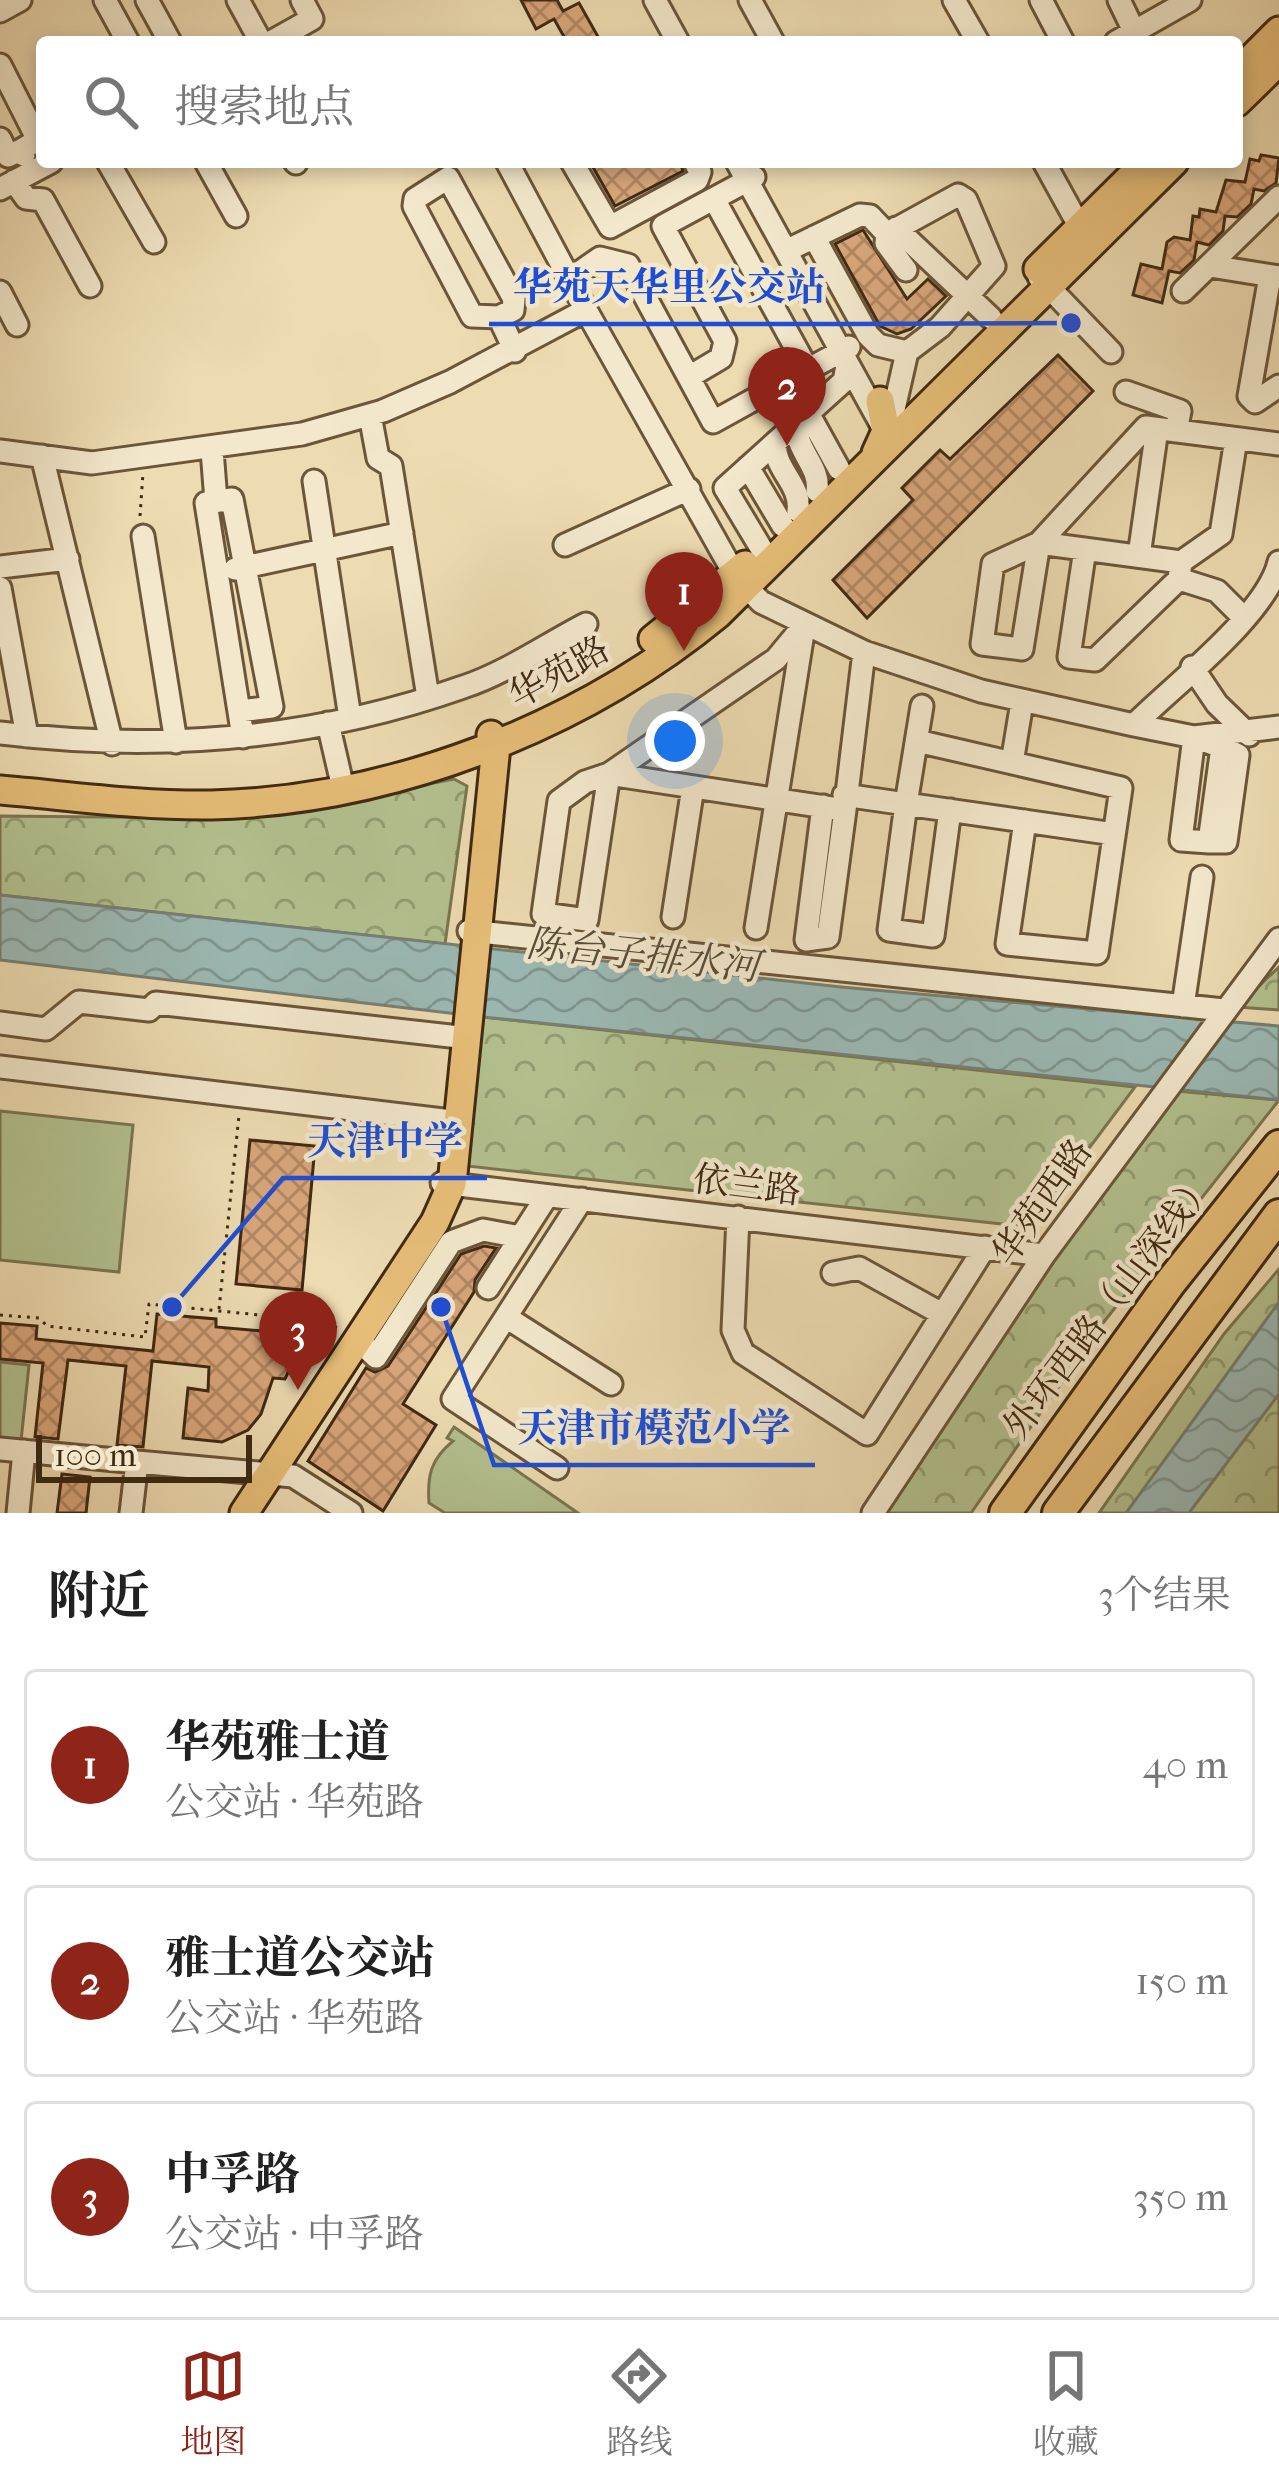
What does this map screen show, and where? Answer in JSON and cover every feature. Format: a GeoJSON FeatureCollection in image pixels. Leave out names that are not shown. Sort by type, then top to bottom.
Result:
{"type":"FeatureCollection","features":[{"type":"Feature","properties":{"kind":"highway","name":"外环西路（山深线）"},"geometry":{"type":"LineString","coordinates":[[1006,1513],[1170,1283],[1279,1146]]}},
{"type":"Feature","properties":{"kind":"highway"},"geometry":{"type":"LineString","coordinates":[[1058,1513],[1279,1215]]}},
{"type":"Feature","properties":{"kind":"main road"},"geometry":{"type":"LineString","coordinates":[[1243,70],[1274,56]]}},
{"type":"Feature","properties":{"kind":"main road"},"geometry":{"type":"LineString","coordinates":[[1243,94],[1274,56]]}},
{"type":"Feature","properties":{"kind":"main road","name":"华苑路"},"geometry":{"type":"LineString","coordinates":[[740,582],[761,548],[839,469],[868,402],[1041,279],[1140,168]]}},
{"type":"Feature","properties":{"kind":"main road","name":"华苑路"},"geometry":{"type":"LineString","coordinates":[[1084,235],[1167,168]]}},
{"type":"Feature","properties":{"kind":"main road","name":"华苑路"},"geometry":{"type":"LineString","coordinates":[[0,790],[209,805],[491,752],[520,725],[651,662],[740,582],[868,402],[1041,279]]}},
{"type":"Feature","properties":{"kind":"main road","name":"华苑路"},"geometry":{"type":"LineString","coordinates":[[0,774],[214,790],[341,781],[444,746],[491,752]]}},
{"type":"Feature","properties":{"kind":"main road"},"geometry":{"type":"LineString","coordinates":[[241,1513],[435,1222],[447,1184],[456,1121],[491,752]]}},
{"type":"Feature","properties":{"kind":"street"},"geometry":{"type":"LineString","coordinates":[[0,11],[20,0]]}},
{"type":"Feature","properties":{"kind":"street"},"geometry":{"type":"LineString","coordinates":[[106,0],[125,36]]}},
{"type":"Feature","properties":{"kind":"street"},"geometry":{"type":"LineString","coordinates":[[147,0],[167,36]]}},
{"type":"Feature","properties":{"kind":"street"},"geometry":{"type":"LineString","coordinates":[[238,0],[258,36]]}},
{"type":"Feature","properties":{"kind":"street"},"geometry":{"type":"LineString","coordinates":[[302,0],[312,19],[309,33]]}},
{"type":"Feature","properties":{"kind":"street"},"geometry":{"type":"LineString","coordinates":[[651,0],[672,36]]}},
{"type":"Feature","properties":{"kind":"street"},"geometry":{"type":"LineString","coordinates":[[750,0],[770,36]]}},
{"type":"Feature","properties":{"kind":"street"},"geometry":{"type":"LineString","coordinates":[[954,0],[975,36]]}},
{"type":"Feature","properties":{"kind":"street"},"geometry":{"type":"LineString","coordinates":[[1041,0],[1060,36]]}},
{"type":"Feature","properties":{"kind":"street"},"geometry":{"type":"LineString","coordinates":[[1119,0],[1125,36]]}},
{"type":"Feature","properties":{"kind":"street"},"geometry":{"type":"LineString","coordinates":[[1127,36],[1190,0]]}},
{"type":"Feature","properties":{"kind":"street"},"geometry":{"type":"LineString","coordinates":[[0,65],[36,136]]}},
{"type":"Feature","properties":{"kind":"street"},"geometry":{"type":"LineString","coordinates":[[10,145],[24,176],[26,198],[43,200],[90,286]]}},
{"type":"Feature","properties":{"kind":"street"},"geometry":{"type":"LineString","coordinates":[[111,168],[154,242]]}},
{"type":"Feature","properties":{"kind":"street"},"geometry":{"type":"LineString","coordinates":[[209,168],[236,216]]}},
{"type":"Feature","properties":{"kind":"street"},"geometry":{"type":"LineString","coordinates":[[510,168],[740,582],[806,624],[864,652],[1022,702],[1194,737],[1222,747],[1209,842],[1181,840],[1194,737]]}},
{"type":"Feature","properties":{"kind":"street"},"geometry":{"type":"LineString","coordinates":[[576,168],[610,227],[697,180],[698,168]]}},
{"type":"Feature","properties":{"kind":"street"},"geometry":{"type":"LineString","coordinates":[[1047,168],[1084,235]]}},
{"type":"Feature","properties":{"kind":"street"},"geometry":{"type":"LineString","coordinates":[[689,377],[722,358],[725,341],[663,226],[714,199],[744,174]]}},
{"type":"Feature","properties":{"kind":"street"},"geometry":{"type":"LineString","coordinates":[[744,174],[804,242],[868,335],[878,345],[907,352]]}},
{"type":"Feature","properties":{"kind":"street"},"geometry":{"type":"LineString","coordinates":[[744,174],[868,402]]}},
{"type":"Feature","properties":{"kind":"street"},"geometry":{"type":"LineString","coordinates":[[448,178],[514,299],[513,310],[500,317],[472,316],[414,206],[415,199],[448,178]]}},
{"type":"Feature","properties":{"kind":"street"},"geometry":{"type":"LineString","coordinates":[[1183,291],[1279,197]]}},
{"type":"Feature","properties":{"kind":"street"},"geometry":{"type":"LineString","coordinates":[[761,548],[725,488],[802,418],[868,402],[907,352],[969,296],[994,266],[966,200],[945,198],[892,231],[886,243],[906,270]]}},
{"type":"Feature","properties":{"kind":"street"},"geometry":{"type":"LineString","coordinates":[[714,199],[808,370],[868,402]]}},
{"type":"Feature","properties":{"kind":"street"},"geometry":{"type":"LineString","coordinates":[[804,242],[860,214],[870,216],[992,318]]}},
{"type":"Feature","properties":{"kind":"street"},"geometry":{"type":"LineString","coordinates":[[804,242],[868,402]]}},
{"type":"Feature","properties":{"kind":"street"},"geometry":{"type":"LineString","coordinates":[[570,279],[600,258],[628,265],[713,422],[808,370]]}},
{"type":"Feature","properties":{"kind":"street"},"geometry":{"type":"LineString","coordinates":[[1210,266],[1274,277],[1249,396],[1256,402],[1266,399],[1279,386]]}},
{"type":"Feature","properties":{"kind":"street"},"geometry":{"type":"LineString","coordinates":[[1041,279],[1111,352]]}},
{"type":"Feature","properties":{"kind":"street"},"geometry":{"type":"LineString","coordinates":[[0,292],[17,325]]}},
{"type":"Feature","properties":{"kind":"street"},"geometry":{"type":"LineString","coordinates":[[0,451],[92,463],[145,460],[370,415],[515,351],[586,310]]}},
{"type":"Feature","properties":{"kind":"street"},"geometry":{"type":"LineString","coordinates":[[500,317],[515,351]]}},
{"type":"Feature","properties":{"kind":"street"},"geometry":{"type":"LineString","coordinates":[[1126,392],[1180,411],[1167,430],[1139,556]]}},
{"type":"Feature","properties":{"kind":"street"},"geometry":{"type":"LineString","coordinates":[[370,415],[378,458],[391,466],[428,697]]}},
{"type":"Feature","properties":{"kind":"street"},"geometry":{"type":"LineString","coordinates":[[802,418],[839,469]]}},
{"type":"Feature","properties":{"kind":"street"},"geometry":{"type":"LineString","coordinates":[[800,509],[818,477],[798,442],[802,418]]}},
{"type":"Feature","properties":{"kind":"street"},"geometry":{"type":"LineString","coordinates":[[1039,544],[1022,649],[982,644],[993,564],[1039,544],[1146,427],[1279,444]]}},
{"type":"Feature","properties":{"kind":"street"},"geometry":{"type":"LineString","coordinates":[[1085,549],[1069,657],[1095,660],[1180,570],[1222,534],[1236,439]]}},
{"type":"Feature","properties":{"kind":"street"},"geometry":{"type":"LineString","coordinates":[[776,442],[776,458],[800,500],[800,509]]}},
{"type":"Feature","properties":{"kind":"street"},"geometry":{"type":"LineString","coordinates":[[212,450],[216,501]]}},
{"type":"Feature","properties":{"kind":"street"},"geometry":{"type":"LineString","coordinates":[[42,455],[112,744]]}},
{"type":"Feature","properties":{"kind":"street"},"geometry":{"type":"LineString","coordinates":[[748,467],[800,509]]}},
{"type":"Feature","properties":{"kind":"street"},"geometry":{"type":"LineString","coordinates":[[314,481],[325,550],[341,781]]}},
{"type":"Feature","properties":{"kind":"street"},"geometry":{"type":"LineString","coordinates":[[565,545],[689,489]]}},
{"type":"Feature","properties":{"kind":"street"},"geometry":{"type":"LineString","coordinates":[[243,737],[206,502],[232,499],[279,735]]}},
{"type":"Feature","properties":{"kind":"street"},"geometry":{"type":"LineString","coordinates":[[217,572],[402,533]]}},
{"type":"Feature","properties":{"kind":"street"},"geometry":{"type":"LineString","coordinates":[[143,536],[176,742]]}},
{"type":"Feature","properties":{"kind":"street"},"geometry":{"type":"LineString","coordinates":[[1039,544],[1139,556],[1180,570],[1216,591],[1243,617]]}},
{"type":"Feature","properties":{"kind":"street"},"geometry":{"type":"LineString","coordinates":[[0,567],[68,559]]}},
{"type":"Feature","properties":{"kind":"street"},"geometry":{"type":"LineString","coordinates":[[1134,725],[1243,617],[1274,580],[1279,562]]}},
{"type":"Feature","properties":{"kind":"street"},"geometry":{"type":"LineString","coordinates":[[0,588],[27,736]]}},
{"type":"Feature","properties":{"kind":"street"},"geometry":{"type":"LineString","coordinates":[[0,733],[112,744],[279,735],[466,687],[586,624]]}},
{"type":"Feature","properties":{"kind":"street"},"geometry":{"type":"LineString","coordinates":[[608,774],[587,920],[543,914],[559,801],[585,782],[608,774],[776,659],[806,624]]}},
{"type":"Feature","properties":{"kind":"street"},"geometry":{"type":"LineString","coordinates":[[756,928],[806,624]]}},
{"type":"Feature","properties":{"kind":"street"},"geometry":{"type":"LineString","coordinates":[[838,804],[828,938],[806,940],[838,804],[864,652]]}},
{"type":"Feature","properties":{"kind":"street"},"geometry":{"type":"LineString","coordinates":[[1192,668],[1217,704],[1249,735]]}},
{"type":"Feature","properties":{"kind":"street"},"geometry":{"type":"LineString","coordinates":[[1012,763],[1022,702]]}},
{"type":"Feature","properties":{"kind":"street"},"geometry":{"type":"LineString","coordinates":[[240,711],[272,706]]}},
{"type":"Feature","properties":{"kind":"street"},"geometry":{"type":"LineString","coordinates":[[922,706],[889,930],[933,936],[950,810]]}},
{"type":"Feature","properties":{"kind":"street"},"geometry":{"type":"LineString","coordinates":[[1194,737],[1249,735],[1279,727]]}},
{"type":"Feature","properties":{"kind":"street"},"geometry":{"type":"LineString","coordinates":[[916,740],[1121,788],[1097,953],[1007,944],[1025,821]]}},
{"type":"Feature","properties":{"kind":"street"},"geometry":{"type":"LineString","coordinates":[[608,774],[774,799],[906,804],[1114,834]]}},
{"type":"Feature","properties":{"kind":"street"},"geometry":{"type":"LineString","coordinates":[[673,917],[693,787]]}},
{"type":"Feature","properties":{"kind":"street"},"geometry":{"type":"LineString","coordinates":[[1183,1006],[1202,878]]}},
{"type":"Feature","properties":{"kind":"street"},"geometry":{"type":"LineString","coordinates":[[473,935],[1222,1013]]}},
{"type":"Feature","properties":{"kind":"street","name":"华苑西路"},"geometry":{"type":"LineString","coordinates":[[873,1513],[1044,1255],[1279,939]]}},
{"type":"Feature","properties":{"kind":"street"},"geometry":{"type":"LineString","coordinates":[[0,1023],[46,1029],[79,1001],[149,1010],[156,1003],[464,1032]]}},
{"type":"Feature","properties":{"kind":"street"},"geometry":{"type":"LineString","coordinates":[[0,1067],[456,1121]]}},
{"type":"Feature","properties":{"kind":"street","name":"依兰路"},"geometry":{"type":"LineString","coordinates":[[447,1184],[1044,1255]]}},
{"type":"Feature","properties":{"kind":"street"},"geometry":{"type":"LineString","coordinates":[[488,1288],[547,1196]]}},
{"type":"Feature","properties":{"kind":"street"},"geometry":{"type":"LineString","coordinates":[[557,1468],[452,1399],[582,1199]]}},
{"type":"Feature","properties":{"kind":"street"},"geometry":{"type":"LineString","coordinates":[[738,1217],[734,1330],[743,1353],[867,1434],[985,1247]]}},
{"type":"Feature","properties":{"kind":"street"},"geometry":{"type":"LineString","coordinates":[[356,1338],[376,1357],[451,1242],[483,1230],[520,1238]]}},
{"type":"Feature","properties":{"kind":"street"},"geometry":{"type":"LineString","coordinates":[[833,1273],[860,1268],[942,1314]]}},
{"type":"Feature","properties":{"kind":"street"},"geometry":{"type":"LineString","coordinates":[[506,1317],[611,1384]]}},
{"type":"Feature","properties":{"kind":"street"},"geometry":{"type":"LineString","coordinates":[[0,1449],[293,1476],[351,1513]]}},
{"type":"Feature","properties":{"kind":"street"},"geometry":{"type":"LineString","coordinates":[[18,1513],[24,1451]]}},
{"type":"Feature","properties":{"kind":"street"},"geometry":{"type":"LineString","coordinates":[[131,1513],[137,1462]]}},
{"type":"Feature","properties":{"kind":"path"},"geometry":{"type":"LineString","coordinates":[[143,536],[137,503],[145,460]]}},
{"type":"Feature","properties":{"kind":"path"},"geometry":{"type":"LineString","coordinates":[[218,1311],[239,1111]]}},
{"type":"Feature","properties":{"kind":"path"},"geometry":{"type":"LineString","coordinates":[[0,1315],[39,1318],[47,1326],[146,1337],[149,1304],[334,1325],[356,1338]]}},
{"type":"Feature","properties":{"kind":"green space"},"geometry":{"type":"Polygon","coordinates":[[[454,779],[467,786],[445,944],[0,895],[0,816],[203,818],[337,802],[454,779]]]}},
{"type":"Feature","properties":{"kind":"green space"},"geometry":{"type":"Polygon","coordinates":[[[1279,967],[1279,1010],[1237,1007],[1279,967]]]}},
{"type":"Feature","properties":{"kind":"green space"},"geometry":{"type":"Polygon","coordinates":[[[483,1017],[1135,1087],[1030,1227],[467,1166],[483,1017]]]}},
{"type":"Feature","properties":{"kind":"green space"},"geometry":{"type":"Polygon","coordinates":[[[1176,1091],[1279,1100],[1103,1323],[971,1513],[883,1513],[1103,1187],[1176,1091]]]}},
{"type":"Feature","properties":{"kind":"green space"},"geometry":{"type":"Polygon","coordinates":[[[0,1111],[133,1125],[119,1272],[0,1260],[0,1111]]]}},
{"type":"Feature","properties":{"kind":"green space"},"geometry":{"type":"Polygon","coordinates":[[[1279,1269],[1279,1513],[1099,1513],[1224,1334],[1279,1269]]]}},
{"type":"Feature","properties":{"kind":"green space"},"geometry":{"type":"Polygon","coordinates":[[[0,1362],[29,1365],[21,1441],[0,1438],[0,1362]]]}},
{"type":"Feature","properties":{"kind":"green space"},"geometry":{"type":"Polygon","coordinates":[[[454,1427],[578,1513],[445,1513],[429,1503],[432,1468],[453,1441],[447,1438],[454,1427]]]}},
{"type":"Feature","properties":{"kind":"water"},"geometry":{"type":"Polygon","coordinates":[[[0,895],[841,987],[1279,1026],[1279,1100],[483,1017],[0,960],[0,895]]]}},
{"type":"Feature","properties":{"kind":"water"},"geometry":{"type":"Polygon","coordinates":[[[1279,1302],[1279,1394],[1189,1513],[1126,1513],[1279,1302]]]}},
{"type":"Feature","properties":{"kind":"building"},"geometry":{"type":"Polygon","coordinates":[[[521,0],[557,0],[563,11],[579,3],[598,36],[564,36],[554,19],[536,29],[521,0]]]}},
{"type":"Feature","properties":{"kind":"building"},"geometry":{"type":"Polygon","coordinates":[[[1261,155],[1279,158],[1276,183],[1264,191],[1254,189],[1251,204],[1237,217],[1225,216],[1223,231],[1209,245],[1197,242],[1194,260],[1180,273],[1169,271],[1162,303],[1133,295],[1141,264],[1162,269],[1167,242],[1174,237],[1190,240],[1193,216],[1199,217],[1200,209],[1216,212],[1226,180],[1245,182],[1250,159],[1259,161],[1261,155]]]}},
{"type":"Feature","properties":{"kind":"building"},"geometry":{"type":"Polygon","coordinates":[[[593,168],[682,168],[683,171],[615,206],[593,168]]]}},
{"type":"Feature","properties":{"kind":"building"},"geometry":{"type":"Polygon","coordinates":[[[863,230],[907,299],[928,279],[946,296],[911,329],[897,334],[880,326],[835,244],[863,230]]]}},
{"type":"Feature","properties":{"kind":"building"},"geometry":{"type":"Polygon","coordinates":[[[1058,355],[1093,391],[867,618],[833,580],[913,500],[902,488],[940,450],[950,459],[1058,355]]]}},
{"type":"Feature","properties":{"kind":"building"},"geometry":{"type":"Polygon","coordinates":[[[250,1140],[315,1146],[302,1290],[236,1284],[250,1140]]]}},
{"type":"Feature","properties":{"kind":"building"},"geometry":{"type":"Polygon","coordinates":[[[484,1246],[496,1248],[475,1280],[474,1292],[403,1404],[436,1425],[383,1511],[308,1461],[366,1368],[375,1372],[388,1366],[461,1254],[484,1246]]]}},
{"type":"Feature","properties":{"kind":"building"},"geometry":{"type":"Polygon","coordinates":[[[157,1314],[216,1319],[216,1327],[295,1334],[293,1362],[285,1379],[273,1378],[261,1414],[248,1430],[222,1442],[183,1438],[188,1388],[208,1391],[209,1367],[152,1361],[143,1447],[117,1445],[126,1366],[68,1360],[58,1439],[35,1437],[43,1363],[0,1359],[0,1323],[37,1326],[36,1339],[153,1351],[157,1314]]]}},
{"type":"Feature","properties":{"kind":"building"},"geometry":{"type":"Polygon","coordinates":[[[62,1474],[90,1477],[86,1513],[57,1513],[62,1474]]]}},
{"type":"Feature","properties":{"kind":"place","name":"华苑天华里公交站"},"geometry":{"type":"Point","coordinates":[1071,323]}},
{"type":"Feature","properties":{"kind":"place","name":"雅士道公交站"},"geometry":{"type":"Point","coordinates":[787,446]}},
{"type":"Feature","properties":{"kind":"place","name":"华苑雅士道"},"geometry":{"type":"Point","coordinates":[684,651]}},
{"type":"Feature","properties":{"kind":"place","name":"天津中学"},"geometry":{"type":"Point","coordinates":[172,1307]}},
{"type":"Feature","properties":{"kind":"place","name":"天津市模范小学"},"geometry":{"type":"Point","coordinates":[441,1307]}},
{"type":"Feature","properties":{"kind":"place","name":"中孚路"},"geometry":{"type":"Point","coordinates":[298,1390]}},
{"type":"Feature","properties":{"kind":"water label","name":"陈台子排水河"},"geometry":{"type":"Point","coordinates":[643,955]}}]}
